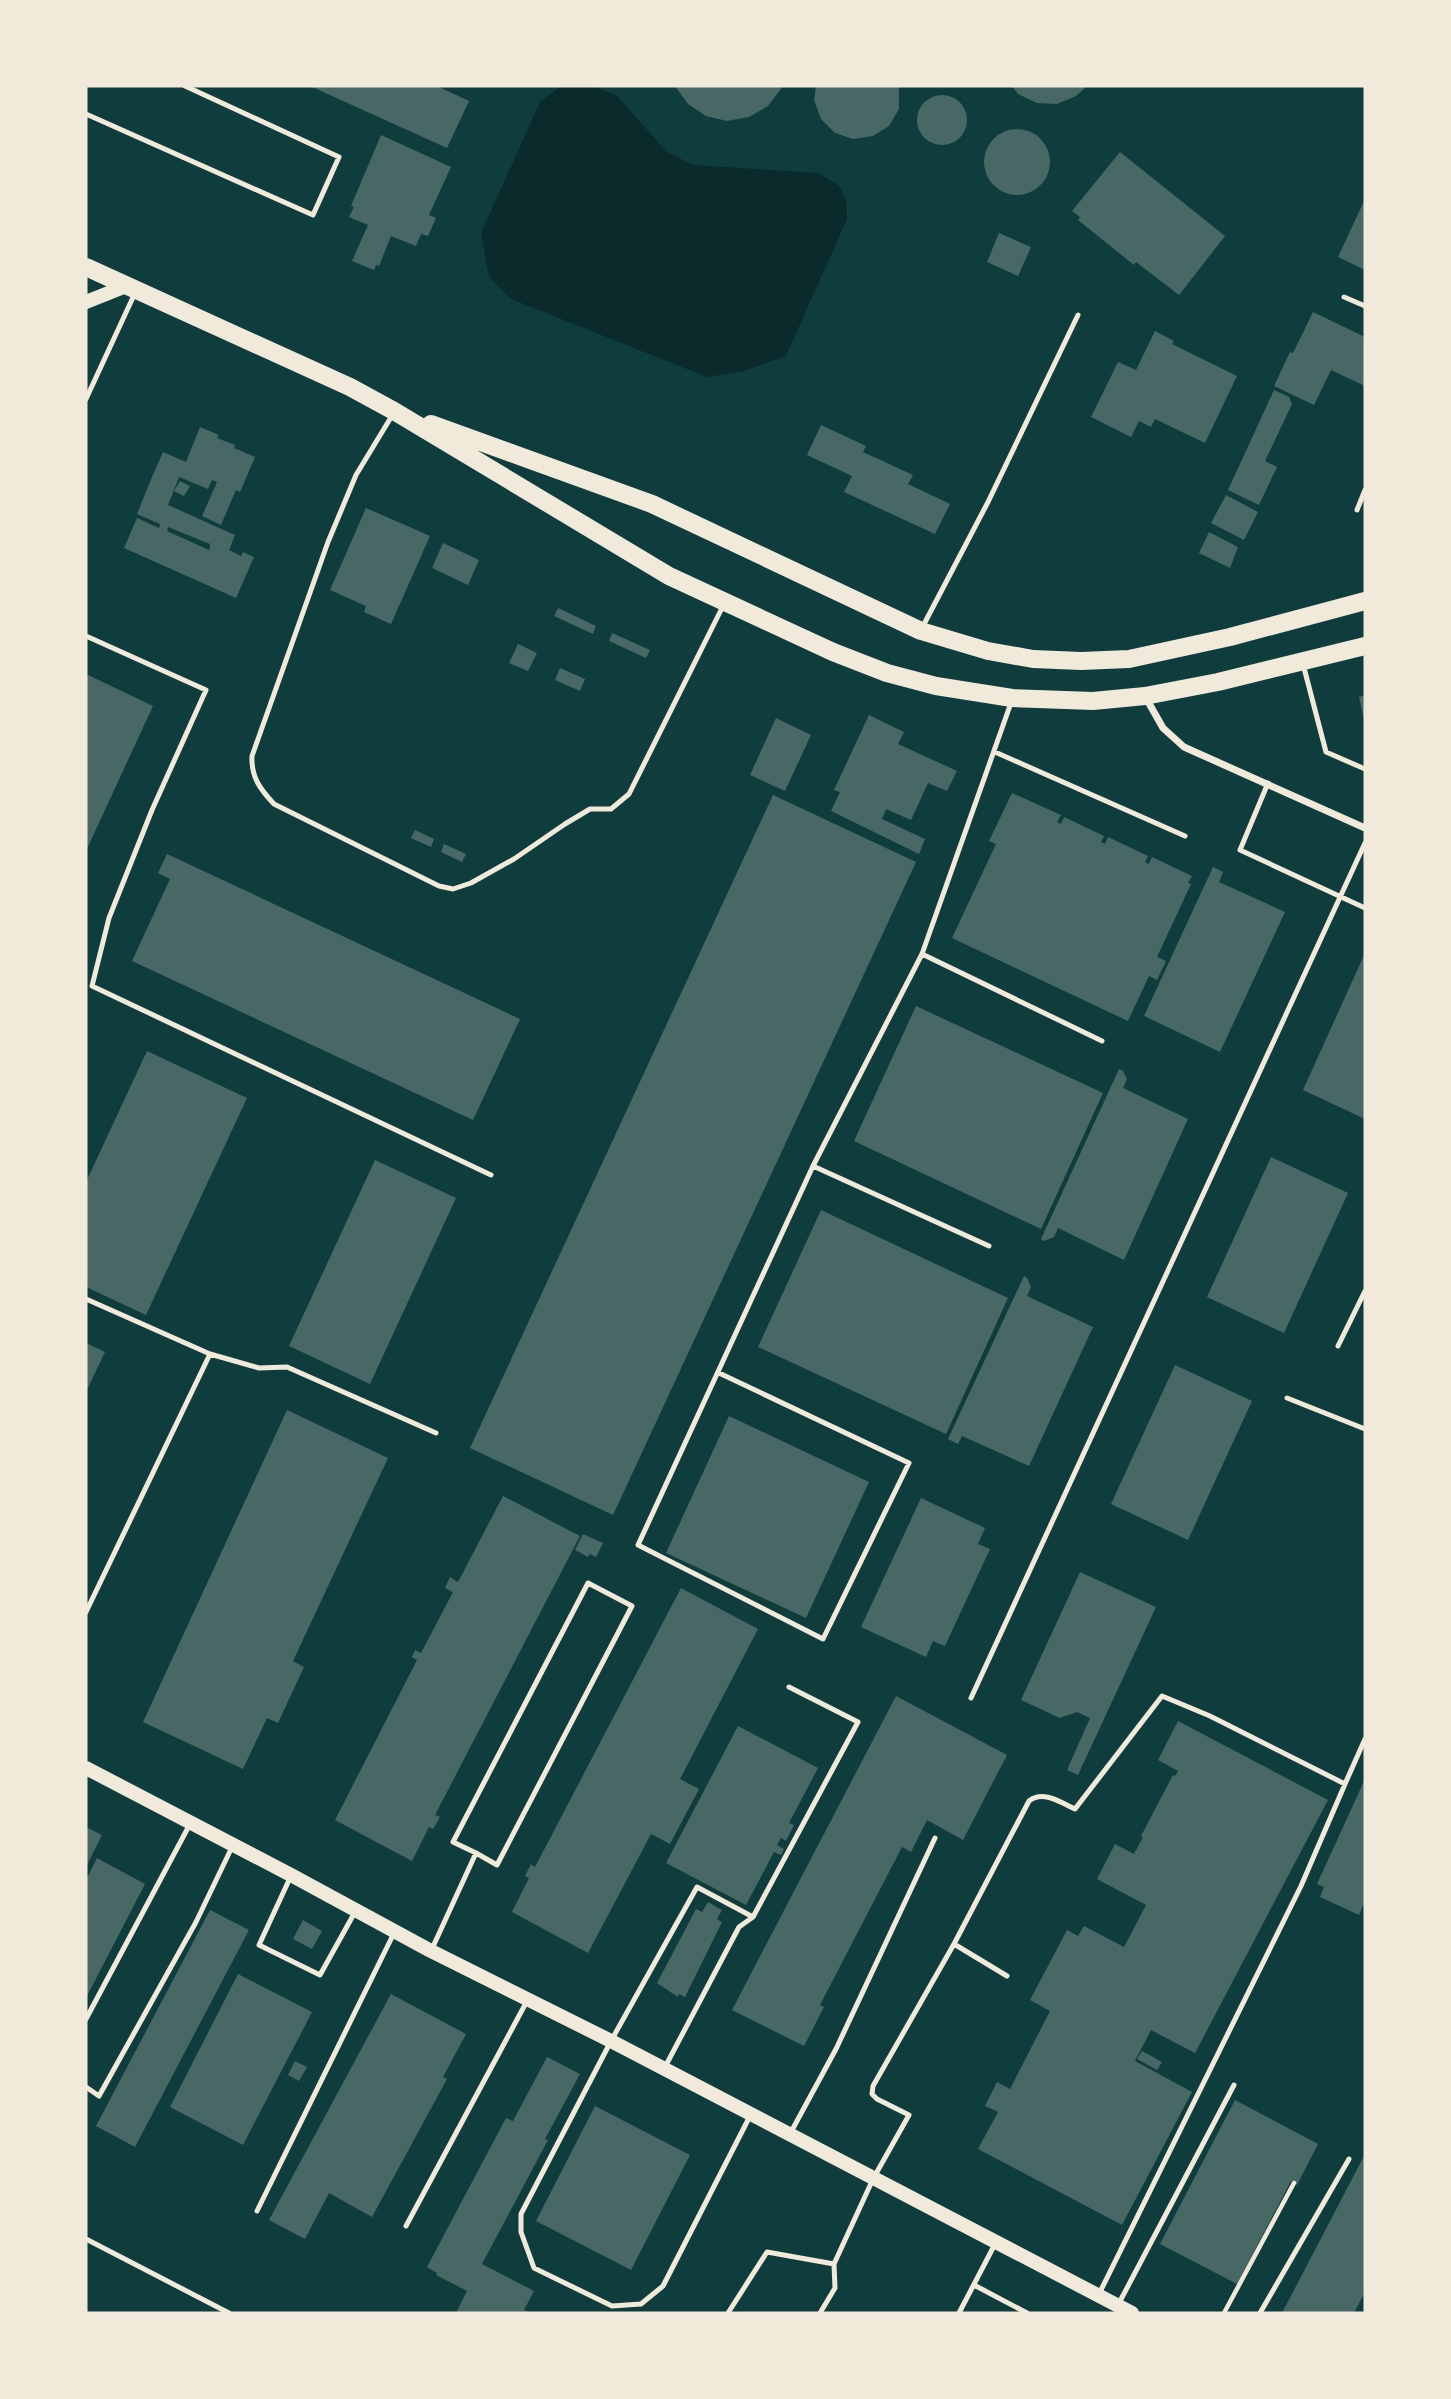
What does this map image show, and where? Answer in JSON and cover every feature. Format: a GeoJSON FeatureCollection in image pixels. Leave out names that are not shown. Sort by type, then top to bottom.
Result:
{"type":"FeatureCollection","features":[{"type":"Feature","properties":{"kind":"main road"},"geometry":{"type":"LineString","coordinates":[[86,267],[350,387],[669,576],[833,652],[887,673],[936,686],[1012,698],[1093,701],[1145,696],[1218,682],[1365,646]]}},
{"type":"Feature","properties":{"kind":"main road"},"geometry":{"type":"LineString","coordinates":[[86,302],[131,288]]}},
{"type":"Feature","properties":{"kind":"main road"},"geometry":{"type":"LineString","coordinates":[[394,411],[652,504],[921,631],[988,651],[1033,659],[1129,659],[1230,637],[1365,601]]}},
{"type":"Feature","properties":{"kind":"main road"},"geometry":{"type":"LineString","coordinates":[[86,1768],[431,1951],[611,2041],[1132,2313]]}},
{"type":"Feature","properties":{"kind":"street"},"geometry":{"type":"LineString","coordinates":[[1145,696],[1163,728],[1184,747],[1365,828]]}},
{"type":"Feature","properties":{"kind":"lane"},"geometry":{"type":"LineString","coordinates":[[86,114],[313,215],[339,157],[185,86]]}},
{"type":"Feature","properties":{"kind":"lane"},"geometry":{"type":"LineString","coordinates":[[86,400],[131,288]]}},
{"type":"Feature","properties":{"kind":"lane"},"geometry":{"type":"LineString","coordinates":[[1344,297],[1365,306]]}},
{"type":"Feature","properties":{"kind":"lane"},"geometry":{"type":"LineString","coordinates":[[921,631],[988,502],[1078,315]]}},
{"type":"Feature","properties":{"kind":"lane"},"geometry":{"type":"LineString","coordinates":[[394,411],[351,486],[328,542],[252,756],[251,771],[260,789],[274,804],[439,886],[453,889],[471,883],[514,859],[590,809],[611,808],[629,794],[725,602]]}},
{"type":"Feature","properties":{"kind":"lane"},"geometry":{"type":"LineString","coordinates":[[1357,510],[1365,490]]}},
{"type":"Feature","properties":{"kind":"lane"},"geometry":{"type":"LineString","coordinates":[[86,636],[205,690],[152,810],[109,918],[92,986],[491,1175]]}},
{"type":"Feature","properties":{"kind":"lane"},"geometry":{"type":"LineString","coordinates":[[1303,661],[1326,752],[1365,769]]}},
{"type":"Feature","properties":{"kind":"lane"},"geometry":{"type":"LineString","coordinates":[[719,1373],[909,1463],[823,1639],[638,1545],[813,1166],[922,954],[1012,698]]}},
{"type":"Feature","properties":{"kind":"lane"},"geometry":{"type":"LineString","coordinates":[[995,752],[1185,836]]}},
{"type":"Feature","properties":{"kind":"lane"},"geometry":{"type":"LineString","coordinates":[[1268,783],[1240,850],[1365,908]]}},
{"type":"Feature","properties":{"kind":"lane"},"geometry":{"type":"LineString","coordinates":[[971,1698],[1365,843]]}},
{"type":"Feature","properties":{"kind":"lane"},"geometry":{"type":"LineString","coordinates":[[922,954],[1101,1041]]}},
{"type":"Feature","properties":{"kind":"lane"},"geometry":{"type":"LineString","coordinates":[[813,1166],[989,1246]]}},
{"type":"Feature","properties":{"kind":"lane"},"geometry":{"type":"LineString","coordinates":[[1338,1346],[1365,1291]]}},
{"type":"Feature","properties":{"kind":"lane"},"geometry":{"type":"LineString","coordinates":[[86,1299],[210,1354],[259,1368],[287,1367],[436,1433]]}},
{"type":"Feature","properties":{"kind":"lane"},"geometry":{"type":"LineString","coordinates":[[86,1612],[210,1354]]}},
{"type":"Feature","properties":{"kind":"lane"},"geometry":{"type":"LineString","coordinates":[[1287,1398],[1365,1429]]}},
{"type":"Feature","properties":{"kind":"lane"},"geometry":{"type":"LineString","coordinates":[[588,1583],[632,1606],[497,1865],[476,1853],[453,1842],[588,1583]]}},
{"type":"Feature","properties":{"kind":"lane"},"geometry":{"type":"LineString","coordinates":[[664,2070],[739,1927],[753,1917],[858,1722],[789,1687]]}},
{"type":"Feature","properties":{"kind":"lane"},"geometry":{"type":"LineString","coordinates":[[820,2313],[835,2288],[834,2264],[873,2179],[909,2115],[877,2099],[872,2094],[873,2087],[954,1944],[1029,1801],[1035,1796],[1045,1796],[1075,1809],[1162,1696],[1210,1716],[1345,1784]]}},
{"type":"Feature","properties":{"kind":"lane"},"geometry":{"type":"LineString","coordinates":[[1098,2295],[1301,1886],[1365,1739]]}},
{"type":"Feature","properties":{"kind":"lane"},"geometry":{"type":"LineString","coordinates":[[86,2019],[190,1823]]}},
{"type":"Feature","properties":{"kind":"lane"},"geometry":{"type":"LineString","coordinates":[[790,2135],[836,2049],[935,1838]]}},
{"type":"Feature","properties":{"kind":"lane"},"geometry":{"type":"LineString","coordinates":[[86,2087],[99,2096],[196,1922],[233,1845]]}},
{"type":"Feature","properties":{"kind":"lane"},"geometry":{"type":"LineString","coordinates":[[431,1951],[476,1853]]}},
{"type":"Feature","properties":{"kind":"lane"},"geometry":{"type":"LineString","coordinates":[[291,1875],[259,1945],[320,1975],[357,1910]]}},
{"type":"Feature","properties":{"kind":"lane"},"geometry":{"type":"LineString","coordinates":[[750,2114],[663,2286],[641,2304],[612,2306],[534,2268],[521,2232],[521,2214],[611,2041],[697,1887],[753,1917]]}},
{"type":"Feature","properties":{"kind":"lane"},"geometry":{"type":"LineString","coordinates":[[257,2211],[395,1931]]}},
{"type":"Feature","properties":{"kind":"lane"},"geometry":{"type":"LineString","coordinates":[[954,1944],[1007,1976]]}},
{"type":"Feature","properties":{"kind":"lane"},"geometry":{"type":"LineString","coordinates":[[406,2226],[528,2000]]}},
{"type":"Feature","properties":{"kind":"lane"},"geometry":{"type":"LineString","coordinates":[[1118,2305],[1234,2085]]}},
{"type":"Feature","properties":{"kind":"lane"},"geometry":{"type":"LineString","coordinates":[[1260,2313],[1349,2159]]}},
{"type":"Feature","properties":{"kind":"lane"},"geometry":{"type":"LineString","coordinates":[[86,2239],[229,2313]]}},
{"type":"Feature","properties":{"kind":"lane"},"geometry":{"type":"LineString","coordinates":[[959,2313],[997,2242]]}},
{"type":"Feature","properties":{"kind":"lane"},"geometry":{"type":"LineString","coordinates":[[728,2313],[766,2252],[834,2264]]}},
{"type":"Feature","properties":{"kind":"lane"},"geometry":{"type":"LineString","coordinates":[[974,2285],[1027,2313]]}},
{"type":"Feature","properties":{"kind":"path"},"geometry":{"type":"LineString","coordinates":[[1224,2313],[1294,2183]]}},
{"type":"Feature","properties":{"kind":"water"},"geometry":{"type":"Polygon","coordinates":[[[561,86],[594,86],[617,96],[666,151],[692,165],[819,173],[839,186],[847,201],[847,219],[786,356],[744,371],[707,377],[511,299],[489,277],[481,233],[540,102],[561,86]]]}},
{"type":"Feature","properties":{"kind":"building"},"geometry":{"type":"Polygon","coordinates":[[[310,86],[437,86],[469,101],[447,148],[310,86]]]}},
{"type":"Feature","properties":{"kind":"building"},"geometry":{"type":"Polygon","coordinates":[[[675,86],[783,86],[768,106],[749,117],[727,121],[706,116],[688,104],[675,86]]]}},
{"type":"Feature","properties":{"kind":"building"},"geometry":{"type":"Polygon","coordinates":[[[816,86],[899,86],[899,109],[889,126],[873,136],[853,139],[835,133],[821,119],[814,100],[816,86]]]}},
{"type":"Feature","properties":{"kind":"building"},"geometry":{"type":"Polygon","coordinates":[[[1012,86],[1087,86],[1076,96],[1057,104],[1037,103],[1018,94],[1012,86]]]}},
{"type":"Feature","properties":{"kind":"building"},"geometry":{"type":"Polygon","coordinates":[[[942,95],[959,103],[967,120],[959,137],[942,145],[925,137],[917,120],[925,103],[942,95]]]}},
{"type":"Feature","properties":{"kind":"building"},"geometry":{"type":"Polygon","coordinates":[[[1017,129],[1040,139],[1050,162],[1040,185],[1017,195],[994,185],[984,162],[994,139],[1017,129]]]}},
{"type":"Feature","properties":{"kind":"building"},"geometry":{"type":"Polygon","coordinates":[[[381,135],[451,167],[429,215],[436,218],[428,236],[421,234],[416,246],[391,236],[379,266],[376,265],[374,270],[352,261],[368,225],[349,217],[354,207],[351,206],[381,135]]]}},
{"type":"Feature","properties":{"kind":"building"},"geometry":{"type":"Polygon","coordinates":[[[1120,152],[1225,236],[1179,295],[1136,262],[1134,265],[1078,220],[1080,217],[1072,211],[1120,152]]]}},
{"type":"Feature","properties":{"kind":"building"},"geometry":{"type":"Polygon","coordinates":[[[1365,199],[1365,270],[1338,257],[1365,199]]]}},
{"type":"Feature","properties":{"kind":"building"},"geometry":{"type":"Polygon","coordinates":[[[999,233],[1031,247],[1018,276],[987,262],[999,233]]]}},
{"type":"Feature","properties":{"kind":"building"},"geometry":{"type":"Polygon","coordinates":[[[1313,312],[1365,337],[1365,386],[1331,370],[1314,405],[1274,386],[1313,312]]]}},
{"type":"Feature","properties":{"kind":"building"},"geometry":{"type":"Polygon","coordinates":[[[1155,331],[1174,341],[1172,344],[1237,376],[1205,443],[1155,419],[1151,427],[1139,421],[1131,437],[1091,417],[1118,362],[1136,370],[1155,331]]]}},
{"type":"Feature","properties":{"kind":"building"},"geometry":{"type":"Polygon","coordinates":[[[1274,390],[1289,397],[1292,404],[1265,461],[1277,467],[1259,505],[1228,490],[1274,390]]]}},
{"type":"Feature","properties":{"kind":"building"},"geometry":{"type":"Polygon","coordinates":[[[821,425],[866,446],[863,452],[913,475],[908,484],[950,504],[935,534],[844,492],[852,476],[807,455],[821,425]]]}},
{"type":"Feature","properties":{"kind":"building"},"geometry":{"type":"Polygon","coordinates":[[[200,427],[219,435],[217,438],[235,445],[234,448],[255,457],[240,492],[236,490],[221,525],[202,516],[217,482],[212,480],[208,489],[179,477],[168,505],[235,535],[229,550],[241,556],[243,552],[254,557],[236,598],[124,548],[137,518],[159,528],[160,524],[137,514],[163,452],[186,462],[200,427]],[[168,527],[167,531],[209,550],[210,544],[168,527]]]}},
{"type":"Feature","properties":{"kind":"building"},"geometry":{"type":"Polygon","coordinates":[[[180,481],[190,486],[184,496],[174,491],[180,481]]]}},
{"type":"Feature","properties":{"kind":"building"},"geometry":{"type":"Polygon","coordinates":[[[1226,495],[1258,512],[1244,540],[1211,523],[1226,495]]]}},
{"type":"Feature","properties":{"kind":"building"},"geometry":{"type":"Polygon","coordinates":[[[366,508],[430,536],[391,624],[364,612],[366,606],[330,590],[366,508]]]}},
{"type":"Feature","properties":{"kind":"building"},"geometry":{"type":"Polygon","coordinates":[[[1209,532],[1238,547],[1230,568],[1199,553],[1209,532]]]}},
{"type":"Feature","properties":{"kind":"building"},"geometry":{"type":"Polygon","coordinates":[[[443,543],[479,560],[468,585],[432,568],[443,543]]]}},
{"type":"Feature","properties":{"kind":"building"},"geometry":{"type":"Polygon","coordinates":[[[558,608],[596,626],[593,634],[554,616],[558,608]]]}},
{"type":"Feature","properties":{"kind":"building"},"geometry":{"type":"Polygon","coordinates":[[[612,633],[650,650],[646,658],[609,641],[612,633]]]}},
{"type":"Feature","properties":{"kind":"building"},"geometry":{"type":"Polygon","coordinates":[[[518,644],[537,653],[528,671],[509,663],[518,644]]]}},
{"type":"Feature","properties":{"kind":"building"},"geometry":{"type":"Polygon","coordinates":[[[560,668],[585,679],[580,691],[555,680],[560,668]]]}},
{"type":"Feature","properties":{"kind":"building"},"geometry":{"type":"Polygon","coordinates":[[[86,674],[153,706],[86,851],[86,674]]]}},
{"type":"Feature","properties":{"kind":"building"},"geometry":{"type":"Polygon","coordinates":[[[1365,695],[1365,720],[1364,720],[1359,697],[1365,695]]]}},
{"type":"Feature","properties":{"kind":"building"},"geometry":{"type":"Polygon","coordinates":[[[869,715],[904,732],[898,744],[957,771],[947,791],[928,783],[911,820],[886,809],[882,819],[925,839],[919,854],[831,811],[840,792],[834,790],[869,715]]]}},
{"type":"Feature","properties":{"kind":"building"},"geometry":{"type":"Polygon","coordinates":[[[776,718],[811,735],[785,791],[750,775],[776,718]]]}},
{"type":"Feature","properties":{"kind":"building"},"geometry":{"type":"Polygon","coordinates":[[[1012,793],[1061,815],[1057,822],[1061,824],[1064,817],[1104,836],[1101,842],[1105,844],[1108,837],[1148,856],[1145,862],[1149,864],[1152,857],[1192,876],[1188,883],[1191,884],[1157,957],[1166,961],[1157,980],[1149,976],[1128,1021],[952,938],[996,844],[989,841],[1012,793]]]}},
{"type":"Feature","properties":{"kind":"building"},"geometry":{"type":"Polygon","coordinates":[[[773,795],[916,862],[613,1515],[470,1448],[773,795]]]}},
{"type":"Feature","properties":{"kind":"building"},"geometry":{"type":"Polygon","coordinates":[[[415,830],[434,839],[431,847],[411,838],[415,830]]]}},
{"type":"Feature","properties":{"kind":"building"},"geometry":{"type":"Polygon","coordinates":[[[444,844],[466,854],[462,862],[441,852],[444,844]]]}},
{"type":"Feature","properties":{"kind":"building"},"geometry":{"type":"Polygon","coordinates":[[[167,854],[520,1019],[473,1120],[132,961],[170,879],[158,873],[167,854]]]}},
{"type":"Feature","properties":{"kind":"building"},"geometry":{"type":"Polygon","coordinates":[[[1213,867],[1223,872],[1219,882],[1285,912],[1220,1052],[1144,1016],[1213,867]]]}},
{"type":"Feature","properties":{"kind":"building"},"geometry":{"type":"Polygon","coordinates":[[[1365,953],[1365,1119],[1303,1090],[1365,953]]]}},
{"type":"Feature","properties":{"kind":"building"},"geometry":{"type":"Polygon","coordinates":[[[916,1006],[1103,1093],[1041,1229],[854,1141],[916,1006]]]}},
{"type":"Feature","properties":{"kind":"building"},"geometry":{"type":"Polygon","coordinates":[[[147,1051],[247,1098],[146,1315],[86,1287],[86,1182],[147,1051]]]}},
{"type":"Feature","properties":{"kind":"building"},"geometry":{"type":"Polygon","coordinates":[[[1119,1069],[1127,1079],[1123,1088],[1188,1119],[1124,1260],[1058,1228],[1054,1237],[1044,1241],[1041,1239],[1119,1069]]]}},
{"type":"Feature","properties":{"kind":"building"},"geometry":{"type":"Polygon","coordinates":[[[1271,1157],[1348,1193],[1284,1333],[1207,1297],[1271,1157]]]}},
{"type":"Feature","properties":{"kind":"building"},"geometry":{"type":"Polygon","coordinates":[[[375,1160],[456,1198],[370,1384],[289,1346],[375,1160]]]}},
{"type":"Feature","properties":{"kind":"building"},"geometry":{"type":"Polygon","coordinates":[[[821,1210],[1008,1298],[946,1434],[758,1347],[821,1210]]]}},
{"type":"Feature","properties":{"kind":"building"},"geometry":{"type":"Polygon","coordinates":[[[1024,1276],[1031,1287],[1027,1296],[1093,1327],[1029,1466],[962,1436],[958,1444],[948,1439],[1024,1276]]]}},
{"type":"Feature","properties":{"kind":"building"},"geometry":{"type":"Polygon","coordinates":[[[86,1343],[105,1352],[86,1392],[86,1343]]]}},
{"type":"Feature","properties":{"kind":"building"},"geometry":{"type":"Polygon","coordinates":[[[1175,1365],[1252,1401],[1188,1540],[1111,1504],[1175,1365]]]}},
{"type":"Feature","properties":{"kind":"building"},"geometry":{"type":"Polygon","coordinates":[[[287,1410],[388,1458],[293,1661],[304,1667],[278,1723],[267,1718],[243,1769],[143,1722],[287,1410]]]}},
{"type":"Feature","properties":{"kind":"building"},"geometry":{"type":"Polygon","coordinates":[[[729,1416],[869,1482],[806,1618],[666,1553],[729,1416]]]}},
{"type":"Feature","properties":{"kind":"building"},"geometry":{"type":"Polygon","coordinates":[[[503,1496],[580,1536],[435,1815],[440,1817],[433,1829],[429,1827],[412,1861],[335,1820],[417,1660],[412,1657],[415,1650],[421,1653],[453,1592],[445,1588],[450,1577],[458,1582],[503,1496]]]}},
{"type":"Feature","properties":{"kind":"building"},"geometry":{"type":"Polygon","coordinates":[[[921,1498],[985,1528],[978,1544],[990,1549],[945,1646],[933,1641],[926,1657],[861,1627],[921,1498]]]}},
{"type":"Feature","properties":{"kind":"building"},"geometry":{"type":"Polygon","coordinates":[[[583,1534],[603,1543],[596,1557],[590,1554],[588,1557],[575,1550],[583,1534]]]}},
{"type":"Feature","properties":{"kind":"building"},"geometry":{"type":"Polygon","coordinates":[[[1080,1572],[1156,1607],[1078,1775],[1067,1770],[1090,1718],[1077,1712],[1060,1718],[1021,1700],[1080,1572]]]}},
{"type":"Feature","properties":{"kind":"building"},"geometry":{"type":"Polygon","coordinates":[[[681,1588],[758,1629],[680,1779],[699,1789],[670,1844],[651,1834],[588,1953],[512,1912],[529,1878],[525,1876],[531,1864],[535,1867],[681,1588]]]}},
{"type":"Feature","properties":{"kind":"building"},"geometry":{"type":"Polygon","coordinates":[[[896,1696],[1007,1755],[963,1840],[927,1820],[911,1852],[902,1847],[820,2005],[824,2007],[804,2046],[732,2010],[896,1696]]]}},
{"type":"Feature","properties":{"kind":"building"},"geometry":{"type":"Polygon","coordinates":[[[1178,1721],[1328,1800],[1195,2053],[1151,2030],[1135,2061],[1192,2092],[1122,2225],[978,2149],[998,2112],[985,2106],[997,2082],[1010,2089],[1050,2011],[1030,2000],[1067,1930],[1078,1936],[1084,1926],[1124,1947],[1146,1905],[1097,1879],[1115,1844],[1134,1854],[1173,1775],[1178,1771],[1158,1760],[1178,1721]]]}},
{"type":"Feature","properties":{"kind":"building"},"geometry":{"type":"Polygon","coordinates":[[[738,1726],[818,1768],[789,1823],[794,1825],[786,1841],[781,1838],[777,1845],[784,1849],[781,1855],[774,1852],[746,1905],[666,1863],[738,1726]]]}},
{"type":"Feature","properties":{"kind":"building"},"geometry":{"type":"Polygon","coordinates":[[[1365,1779],[1365,1906],[1363,1905],[1359,1915],[1320,1897],[1324,1887],[1317,1884],[1365,1779]]]}},
{"type":"Feature","properties":{"kind":"building"},"geometry":{"type":"Polygon","coordinates":[[[86,1827],[102,1835],[86,1867],[86,1827]]]}},
{"type":"Feature","properties":{"kind":"building"},"geometry":{"type":"Polygon","coordinates":[[[97,1858],[145,1884],[86,1998],[86,1880],[97,1858]]]}},
{"type":"Feature","properties":{"kind":"building"},"geometry":{"type":"Polygon","coordinates":[[[708,1902],[722,1910],[717,1919],[722,1922],[685,1997],[679,1994],[678,1997],[657,1983],[696,1909],[702,1912],[708,1902]]]}},
{"type":"Feature","properties":{"kind":"building"},"geometry":{"type":"Polygon","coordinates":[[[210,1910],[249,1930],[135,2147],[96,2126],[210,1910]]]}},
{"type":"Feature","properties":{"kind":"building"},"geometry":{"type":"Polygon","coordinates":[[[303,1920],[322,1931],[312,1949],[293,1939],[303,1920]]]}},
{"type":"Feature","properties":{"kind":"building"},"geometry":{"type":"Polygon","coordinates":[[[238,1974],[312,2012],[243,2145],[170,2107],[238,1974]]]}},
{"type":"Feature","properties":{"kind":"building"},"geometry":{"type":"Polygon","coordinates":[[[391,1994],[466,2034],[443,2077],[447,2079],[372,2217],[329,2193],[305,2239],[269,2220],[391,1994]]]}},
{"type":"Feature","properties":{"kind":"building"},"geometry":{"type":"Polygon","coordinates":[[[1142,2051],[1162,2062],[1157,2070],[1137,2059],[1142,2051]]]}},
{"type":"Feature","properties":{"kind":"building"},"geometry":{"type":"Polygon","coordinates":[[[547,2057],[580,2074],[482,2264],[534,2291],[524,2310],[531,2313],[456,2313],[467,2291],[436,2275],[437,2273],[427,2267],[506,2118],[513,2121],[547,2057]]]}},
{"type":"Feature","properties":{"kind":"building"},"geometry":{"type":"Polygon","coordinates":[[[295,2061],[307,2067],[299,2081],[288,2075],[295,2061]]]}},
{"type":"Feature","properties":{"kind":"building"},"geometry":{"type":"Polygon","coordinates":[[[1235,2100],[1318,2144],[1297,2185],[1291,2181],[1237,2284],[1160,2244],[1235,2100]]]}},
{"type":"Feature","properties":{"kind":"building"},"geometry":{"type":"Polygon","coordinates":[[[595,2106],[690,2155],[631,2270],[536,2221],[595,2106]]]}},
{"type":"Feature","properties":{"kind":"building"},"geometry":{"type":"Polygon","coordinates":[[[1365,2154],[1365,2292],[1354,2313],[1282,2313],[1365,2154]]]}}]}
